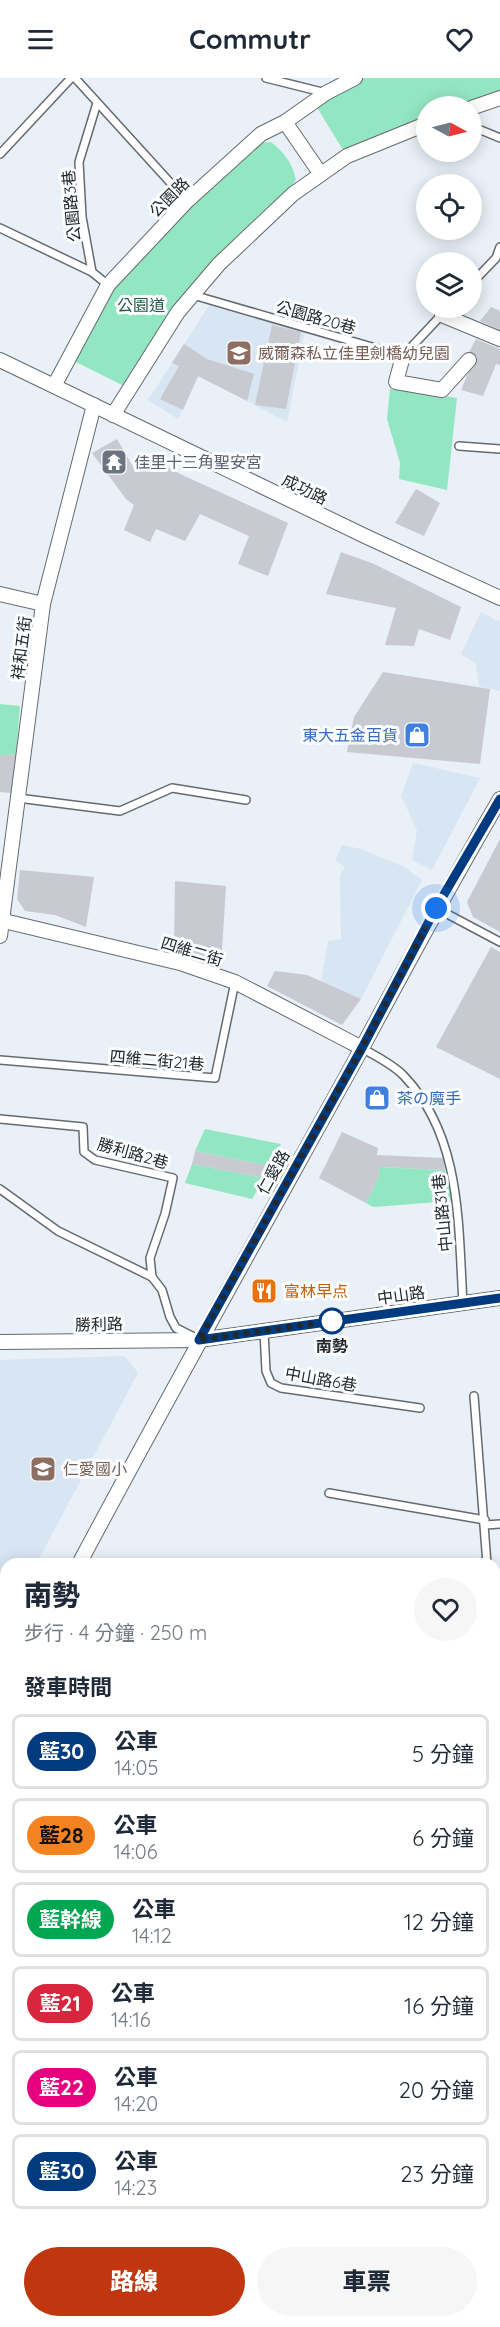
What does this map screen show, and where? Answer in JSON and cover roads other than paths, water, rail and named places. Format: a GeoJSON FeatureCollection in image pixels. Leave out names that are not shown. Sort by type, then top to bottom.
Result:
{"type":"FeatureCollection","features":[{"type":"Feature","properties":{"kind":"street","name":"公園路"},"geometry":{"type":"LineString","coordinates":[[54,386],[108,285],[187,201],[261,134],[285,122],[326,93],[355,78]]}},
{"type":"Feature","properties":{"kind":"street"},"geometry":{"type":"LineString","coordinates":[[482,105],[500,99]]}},
{"type":"Feature","properties":{"kind":"street"},"geometry":{"type":"LineString","coordinates":[[285,122],[320,173]]}},
{"type":"Feature","properties":{"kind":"street"},"geometry":{"type":"LineString","coordinates":[[113,415],[178,312],[219,264],[293,194],[320,173],[346,156],[416,128]]}},
{"type":"Feature","properties":{"kind":"street"},"geometry":{"type":"LineString","coordinates":[[459,318],[500,339]]}},
{"type":"Feature","properties":{"kind":"street"},"geometry":{"type":"LineString","coordinates":[[403,356],[396,382],[442,390],[469,360]]}},
{"type":"Feature","properties":{"kind":"street","name":"成功路"},"geometry":{"type":"LineString","coordinates":[[0,360],[367,537],[500,598]]}},
{"type":"Feature","properties":{"kind":"street","name":"祥和五街"},"geometry":{"type":"LineString","coordinates":[[0,936],[43,604],[94,405]]}},
{"type":"Feature","properties":{"kind":"street"},"geometry":{"type":"LineString","coordinates":[[0,594],[43,604]]}},
{"type":"Feature","properties":{"kind":"street","name":"仁愛路"},"geometry":{"type":"LineString","coordinates":[[82,1558],[199,1340],[362,1048],[436,908],[500,799]]}},
{"type":"Feature","properties":{"kind":"street","name":"四維二街"},"geometry":{"type":"LineString","coordinates":[[1,920],[180,963],[235,982],[362,1048]]}},
{"type":"Feature","properties":{"kind":"street","name":"中山路"},"geometry":{"type":"LineString","coordinates":[[199,1340],[500,1298]]}},
{"type":"Feature","properties":{"kind":"street","name":"勝利路"},"geometry":{"type":"LineString","coordinates":[[0,1342],[199,1340]]}},
{"type":"Feature","properties":{"kind":"lane"},"geometry":{"type":"LineString","coordinates":[[0,154],[73,78],[187,201]]}},
{"type":"Feature","properties":{"kind":"lane"},"geometry":{"type":"LineString","coordinates":[[266,78],[326,93]]}},
{"type":"Feature","properties":{"kind":"lane","name":"公園路3巷"},"geometry":{"type":"LineString","coordinates":[[92,272],[82,217],[79,162],[97,103]]}},
{"type":"Feature","properties":{"kind":"lane"},"geometry":{"type":"LineString","coordinates":[[482,131],[500,138]]}},
{"type":"Feature","properties":{"kind":"lane","name":"公園路3巷"},"geometry":{"type":"LineString","coordinates":[[0,228],[92,272],[108,285]]}},
{"type":"Feature","properties":{"kind":"lane"},"geometry":{"type":"LineString","coordinates":[[482,273],[496,258],[500,247]]}},
{"type":"Feature","properties":{"kind":"lane","name":"公園路20巷"},"geometry":{"type":"LineString","coordinates":[[193,295],[403,356]]}},
{"type":"Feature","properties":{"kind":"lane"},"geometry":{"type":"LineString","coordinates":[[403,356],[438,318]]}},
{"type":"Feature","properties":{"kind":"lane"},"geometry":{"type":"LineString","coordinates":[[459,446],[500,449]]}},
{"type":"Feature","properties":{"kind":"lane"},"geometry":{"type":"LineString","coordinates":[[18,798],[120,811],[172,788],[246,800]]}},
{"type":"Feature","properties":{"kind":"lane"},"geometry":{"type":"LineString","coordinates":[[436,908],[500,942]]}},
{"type":"Feature","properties":{"kind":"lane","name":"四維二街21巷"},"geometry":{"type":"LineString","coordinates":[[0,1060],[215,1078],[235,982]]}},
{"type":"Feature","properties":{"kind":"lane","name":"中山路31巷"},"geometry":{"type":"LineString","coordinates":[[362,1048],[402,1074],[421,1097],[440,1127],[455,1185],[464,1303]]}},
{"type":"Feature","properties":{"kind":"lane","name":"勝利路2巷"},"geometry":{"type":"LineString","coordinates":[[0,1119],[83,1127],[84,1152],[95,1160],[173,1178],[165,1214],[150,1258],[152,1277]]}},
{"type":"Feature","properties":{"kind":"lane"},"geometry":{"type":"LineString","coordinates":[[0,1189],[58,1231],[152,1277],[162,1290],[170,1317],[176,1328],[199,1340]]}},
{"type":"Feature","properties":{"kind":"lane","name":"中山路6巷"},"geometry":{"type":"LineString","coordinates":[[264,1330],[266,1371],[271,1383],[281,1388],[420,1408]]}},
{"type":"Feature","properties":{"kind":"lane"},"geometry":{"type":"LineString","coordinates":[[474,1395],[487,1558]]}},
{"type":"Feature","properties":{"kind":"lane"},"geometry":{"type":"LineString","coordinates":[[328,1493],[500,1524]]}},
{"type":"Feature","properties":{"kind":"place","name":"威爾森私立佳里劍橋幼兒園"},"geometry":{"type":"Point","coordinates":[239,353]}},
{"type":"Feature","properties":{"kind":"place","name":"佳里十三角聖安宮"},"geometry":{"type":"Point","coordinates":[114,462]}},
{"type":"Feature","properties":{"kind":"place","name":"東大五金百貨"},"geometry":{"type":"Point","coordinates":[417,735]}},
{"type":"Feature","properties":{"kind":"place","name":"茶の魔手"},"geometry":{"type":"Point","coordinates":[377,1098]}},
{"type":"Feature","properties":{"kind":"place","name":"富林早点"},"geometry":{"type":"Point","coordinates":[264,1291]}},
{"type":"Feature","properties":{"kind":"place","name":"南勢"},"geometry":{"type":"Point","coordinates":[332,1321]}},
{"type":"Feature","properties":{"kind":"place","name":"仁愛國小"},"geometry":{"type":"Point","coordinates":[43,1469]}},
{"type":"Feature","properties":{"kind":"park label","name":"公園道"},"geometry":{"type":"Point","coordinates":[141,305]}}]}
